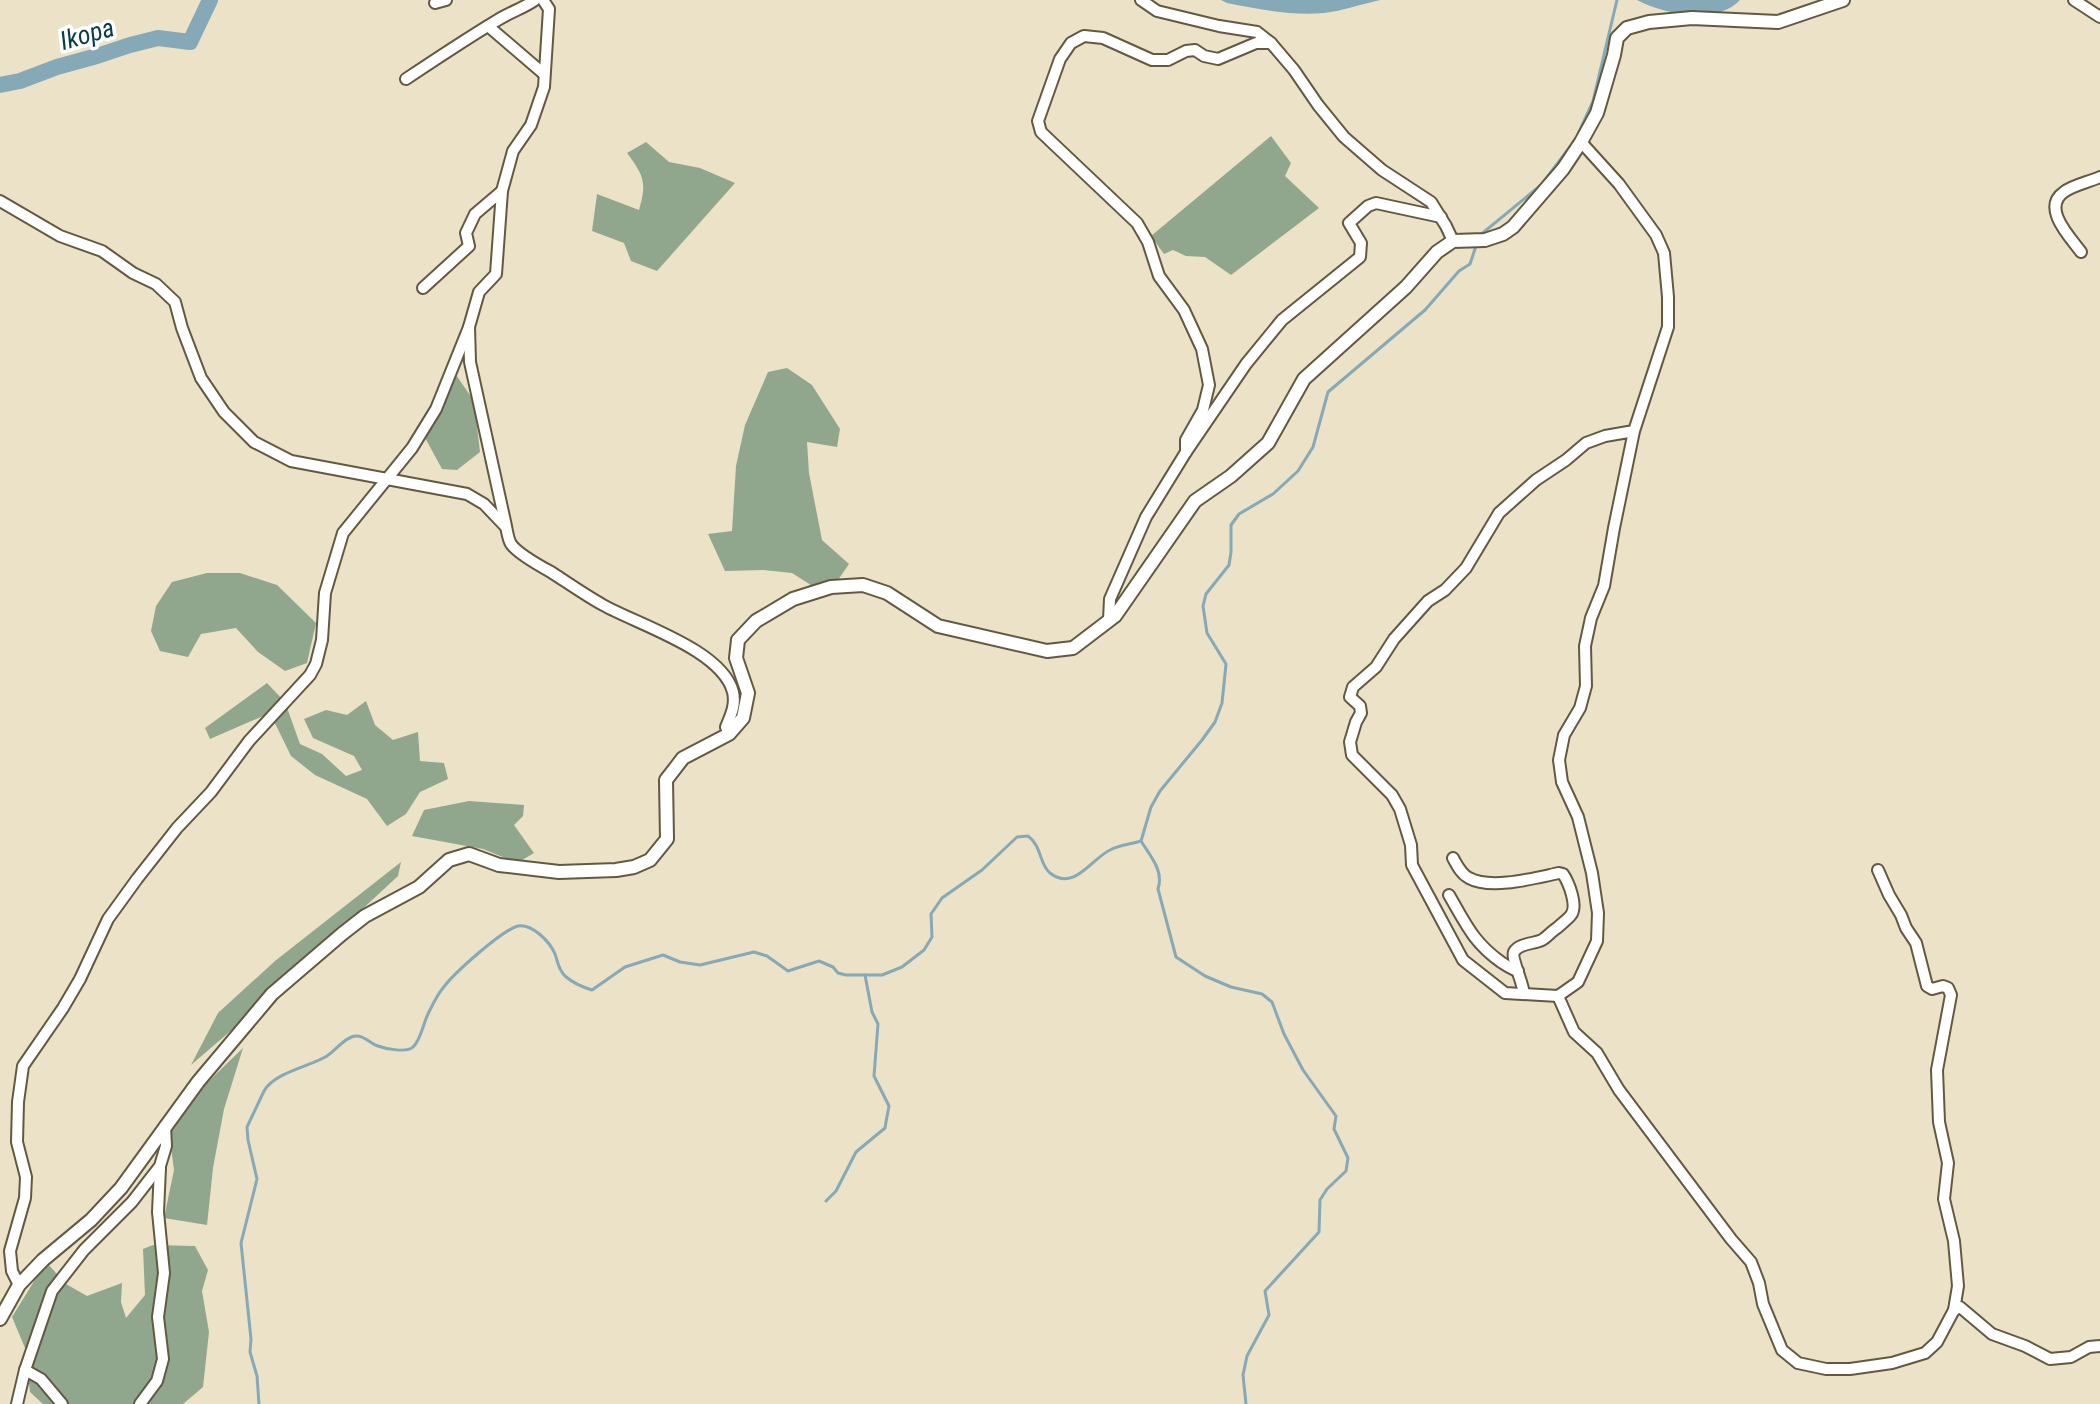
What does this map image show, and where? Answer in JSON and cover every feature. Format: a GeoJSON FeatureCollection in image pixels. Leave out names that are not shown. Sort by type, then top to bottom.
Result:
{"type":"FeatureCollection","features":[{"type":"Feature","properties":{"kind":"street"},"geometry":{"type":"LineString","coordinates":[[406,79],[535,0]]}},
{"type":"Feature","properties":{"kind":"street"},"geometry":{"type":"LineString","coordinates":[[19,1285],[12,1271],[10,1251],[25,1198],[26,1177],[17,1142],[23,1066],[63,1008],[108,919],[137,879],[177,828],[211,792],[249,741],[310,675],[316,664],[322,640],[325,593],[343,533],[412,448],[436,409],[469,327],[479,292],[496,274],[502,191],[513,151],[531,125],[544,87],[549,9],[543,0]]}},
{"type":"Feature","properties":{"kind":"street"},"geometry":{"type":"LineString","coordinates":[[1141,0],[1157,11],[1257,32],[1294,70],[1344,137],[1382,170],[1431,202],[1457,241]]}},
{"type":"Feature","properties":{"kind":"street"},"geometry":{"type":"LineString","coordinates":[[0,1319],[19,1285],[43,1260],[91,1220],[121,1188],[198,1082],[272,994],[365,916],[419,887],[449,860],[469,854],[499,865],[559,872],[616,870],[650,860],[667,839],[666,780],[683,758],[729,734],[743,718],[748,693],[736,658],[738,640],[756,621],[793,599],[831,587],[863,585],[887,593],[938,626],[1047,651],[1073,648],[1115,616],[1195,501],[1231,476],[1268,443],[1304,379],[1406,287],[1437,252],[1457,241],[1485,240],[1513,227],[1563,169],[1581,142],[1597,113],[1617,38],[1627,28],[1649,22],[1692,18],[1778,22],[1843,0]]}},
{"type":"Feature","properties":{"kind":"street"},"geometry":{"type":"LineString","coordinates":[[2074,0],[2100,17]]}},
{"type":"Feature","properties":{"kind":"street"},"geometry":{"type":"LineString","coordinates":[[488,26],[544,74]]}},
{"type":"Feature","properties":{"kind":"street"},"geometry":{"type":"LineString","coordinates":[[1186,452],[1186,440],[1203,410],[1209,385],[1202,349],[1184,310],[1159,276],[1148,242],[1137,223],[1041,132],[1038,121],[1060,59],[1071,43],[1084,36],[1103,38],[1152,60],[1168,60],[1195,50],[1218,59],[1256,43],[1271,43]]}},
{"type":"Feature","properties":{"kind":"street"},"geometry":{"type":"LineString","coordinates":[[1581,142],[1619,184],[1656,235],[1664,253],[1668,327],[1634,431],[1604,586],[1591,618],[1585,646],[1586,686],[1580,708],[1564,735],[1559,760],[1562,782],[1578,817],[1592,873],[1598,913],[1597,941],[1578,982],[1558,996],[1505,993],[1463,960],[1412,865],[1411,845],[1400,809],[1392,795],[1352,755],[1350,742],[1361,713],[1360,706],[1350,694],[1353,687],[1376,667],[1394,639],[1428,601],[1445,590],[1466,568],[1499,513],[1536,480],[1586,443],[1634,431]]}},
{"type":"Feature","properties":{"kind":"street"},"geometry":{"type":"LineString","coordinates":[[2081,252],[2054,209],[2064,191],[2100,177]]}},
{"type":"Feature","properties":{"kind":"street"},"geometry":{"type":"LineString","coordinates":[[423,288],[469,246],[466,233],[475,214],[502,191]]}},
{"type":"Feature","properties":{"kind":"street"},"geometry":{"type":"LineString","coordinates":[[0,201],[60,236],[102,251],[133,273],[156,284],[175,302],[201,378],[224,412],[254,442],[291,461],[467,494],[484,504],[506,526]]}},
{"type":"Feature","properties":{"kind":"street"},"geometry":{"type":"LineString","coordinates":[[1109,620],[1110,599],[1146,517],[1246,364],[1282,320],[1360,257],[1361,243],[1349,223],[1376,203],[1441,217]]}},
{"type":"Feature","properties":{"kind":"street"},"geometry":{"type":"LineString","coordinates":[[469,327],[470,362],[511,544],[605,606],[683,644],[719,668],[733,691],[735,705],[726,727],[729,734]]}},
{"type":"Feature","properties":{"kind":"street"},"geometry":{"type":"LineString","coordinates":[[1453,858],[1467,878],[1479,882],[1509,882],[1559,873],[1567,879],[1574,907],[1572,914],[1542,940],[1515,951],[1513,957],[1524,994]]}},
{"type":"Feature","properties":{"kind":"street"},"geometry":{"type":"LineString","coordinates":[[1558,996],[1574,1032],[1597,1053],[1619,1090],[1751,1262],[1763,1304],[1782,1350],[1798,1363],[1826,1369],[1892,1363],[1925,1353],[1937,1342],[1954,1310],[1958,1286],[1954,1241],[1944,1199],[1948,1163],[1939,1122],[1937,1070],[1951,995],[1948,988],[1943,986],[1932,989],[1927,986],[1916,943],[1878,870]]}},
{"type":"Feature","properties":{"kind":"street"},"geometry":{"type":"LineString","coordinates":[[1449,895],[1474,939],[1485,951],[1518,971]]}},
{"type":"Feature","properties":{"kind":"street"},"geometry":{"type":"LineString","coordinates":[[140,1404],[157,1381],[163,1359],[158,1317],[164,1273],[158,1212],[160,1166],[166,1146],[165,1126]]}},
{"type":"Feature","properties":{"kind":"street"},"geometry":{"type":"LineString","coordinates":[[17,1404],[25,1370],[52,1291],[84,1250],[132,1202],[160,1166]]}},
{"type":"Feature","properties":{"kind":"street"},"geometry":{"type":"LineString","coordinates":[[1954,1310],[1960,1307],[1992,1334],[2050,1359],[2071,1357],[2089,1347],[2100,1346]]}},
{"type":"Feature","properties":{"kind":"street"},"geometry":{"type":"LineString","coordinates":[[25,1370],[41,1379],[62,1404]]}},
{"type":"Feature","properties":{"kind":"green space"},"geometry":{"type":"Polygon","coordinates":[[[1271,136],[1291,163],[1285,176],[1319,208],[1231,275],[1205,257],[1186,256],[1173,250],[1164,254],[1151,236],[1271,136]]]}},
{"type":"Feature","properties":{"kind":"green space"},"geometry":{"type":"Polygon","coordinates":[[[646,142],[669,162],[700,168],[735,183],[657,271],[631,261],[624,243],[592,231],[597,194],[639,210],[642,180],[627,153],[646,142]]]}},
{"type":"Feature","properties":{"kind":"green space"},"geometry":{"type":"Polygon","coordinates":[[[787,368],[812,385],[840,429],[837,447],[807,442],[809,473],[822,540],[849,564],[838,580],[814,587],[792,573],[725,571],[708,534],[732,531],[736,466],[745,425],[768,372],[787,368]]]}},
{"type":"Feature","properties":{"kind":"green space"},"geometry":{"type":"Polygon","coordinates":[[[454,372],[474,401],[480,452],[457,470],[442,469],[423,434],[454,372]]]}},
{"type":"Feature","properties":{"kind":"green space"},"geometry":{"type":"Polygon","coordinates":[[[207,573],[240,573],[277,585],[316,623],[307,663],[285,671],[258,652],[236,628],[201,634],[188,657],[160,651],[151,631],[156,606],[172,582],[207,573]]]}},
{"type":"Feature","properties":{"kind":"green space"},"geometry":{"type":"Polygon","coordinates":[[[267,683],[285,702],[300,744],[322,754],[346,776],[362,770],[354,756],[313,738],[304,719],[326,710],[347,715],[366,701],[375,725],[393,740],[418,732],[420,761],[444,763],[448,779],[420,792],[406,814],[387,826],[367,799],[315,775],[291,756],[270,713],[210,739],[205,728],[267,683]]]}},
{"type":"Feature","properties":{"kind":"green space"},"geometry":{"type":"Polygon","coordinates":[[[469,801],[524,805],[523,816],[514,825],[534,853],[517,863],[483,849],[412,836],[424,810],[469,801]]]}},
{"type":"Feature","properties":{"kind":"green space"},"geometry":{"type":"Polygon","coordinates":[[[401,862],[398,876],[191,1065],[218,1013],[275,961],[401,862]]]}},
{"type":"Feature","properties":{"kind":"green space"},"geometry":{"type":"Polygon","coordinates":[[[243,1048],[224,1109],[207,1225],[164,1218],[174,1170],[168,1126],[243,1048]]]}},
{"type":"Feature","properties":{"kind":"green space"},"geometry":{"type":"Polygon","coordinates":[[[153,1245],[195,1246],[208,1270],[202,1291],[209,1332],[203,1387],[183,1404],[43,1404],[30,1392],[25,1348],[12,1317],[46,1262],[66,1284],[87,1296],[122,1283],[121,1302],[126,1318],[145,1295],[143,1249],[153,1245]]]}},
{"type":"Feature","properties":{"kind":"water"},"geometry":{"type":"Polygon","coordinates":[[[1221,0],[1380,0],[1312,14],[1263,10],[1221,0]]]}},
{"type":"Feature","properties":{"kind":"water"},"geometry":{"type":"Polygon","coordinates":[[[1637,0],[1740,0],[1718,13],[1690,15],[1637,0]]]}},
{"type":"Feature","properties":{"kind":"waterway","name":"Ikopa"},"geometry":{"type":"LineString","coordinates":[[0,85],[158,38],[190,42],[210,0]]}},
{"type":"Feature","properties":{"kind":"waterway"},"geometry":{"type":"LineString","coordinates":[[1578,134],[1593,101],[1617,0]]}},
{"type":"Feature","properties":{"kind":"waterway"},"geometry":{"type":"LineString","coordinates":[[1479,236],[1541,185],[1570,147]]}},
{"type":"Feature","properties":{"kind":"waterway"},"geometry":{"type":"LineString","coordinates":[[1246,1404],[1243,1375],[1247,1356],[1269,1315],[1265,1291],[1319,1232],[1320,1200],[1346,1171],[1348,1158],[1334,1129],[1336,1116],[1303,1070],[1272,1002],[1262,994],[1231,987],[1205,976],[1176,957],[1158,889],[1158,870],[1141,841],[1151,807],[1160,791],[1215,722],[1222,703],[1226,664],[1207,633],[1203,606],[1206,594],[1229,565],[1231,525],[1239,514],[1273,494],[1298,471],[1313,447],[1328,392],[1425,310],[1459,271],[1470,264],[1477,243]]}},
{"type":"Feature","properties":{"kind":"waterway"},"geometry":{"type":"LineString","coordinates":[[259,1404],[257,1376],[250,1352],[241,1243],[257,1179],[247,1127],[264,1091],[284,1074],[320,1060],[352,1037],[359,1036],[391,1049],[413,1047],[443,988],[501,935],[518,926],[535,931],[553,949],[565,976],[592,990],[625,967],[663,955],[700,965],[754,952],[767,956],[788,971],[819,961],[846,975],[882,975],[902,967],[924,950],[932,937],[931,914],[942,898],[982,870],[1017,837],[1028,836],[1033,840],[1046,869],[1059,878],[1067,879],[1082,872],[1110,850],[1141,841]]}},
{"type":"Feature","properties":{"kind":"waterway"},"geometry":{"type":"LineString","coordinates":[[826,1201],[836,1191],[856,1152],[885,1128],[889,1106],[874,1076],[878,1024],[872,1012],[865,975]]}}]}
